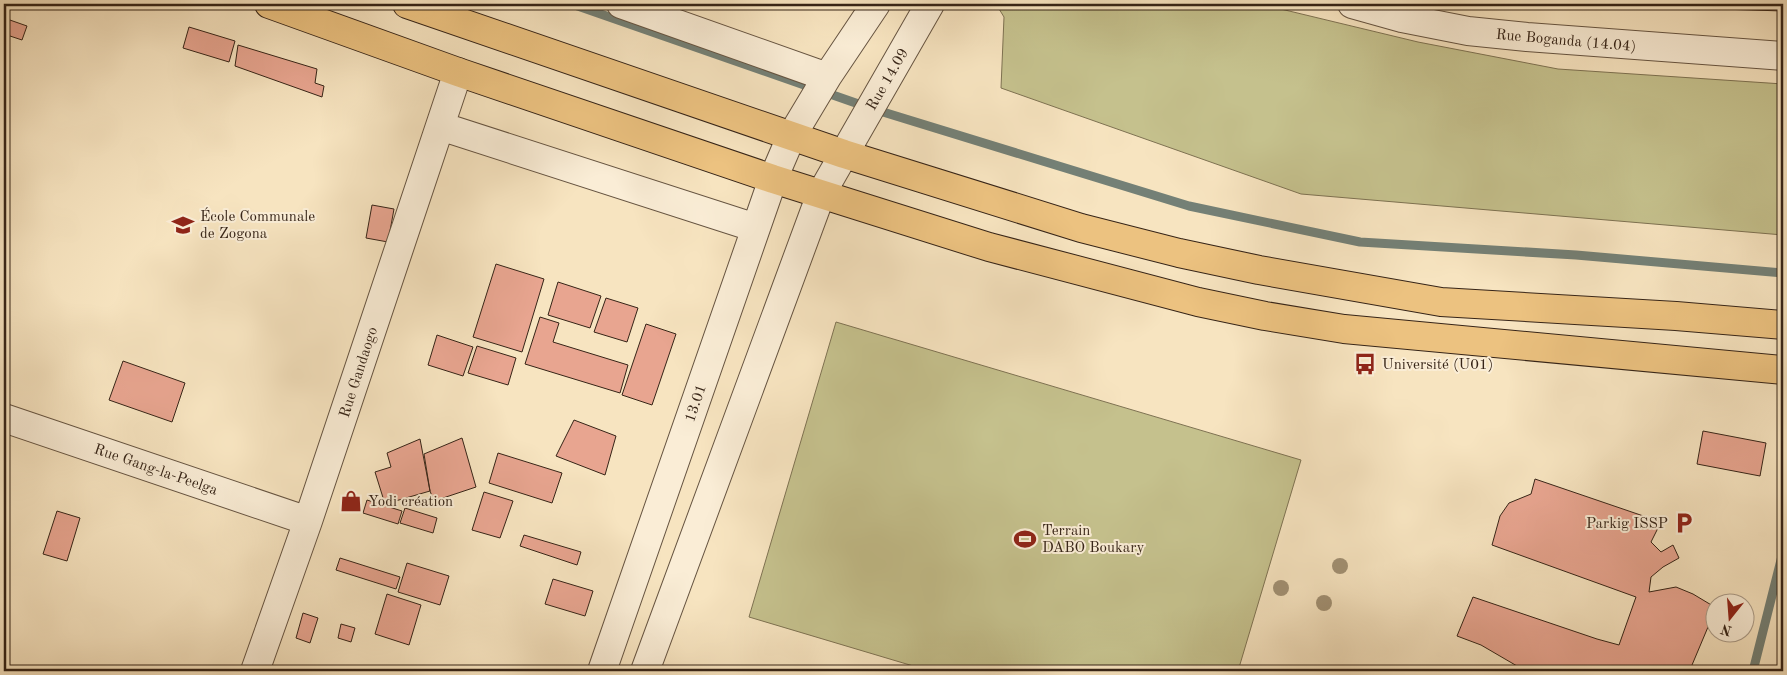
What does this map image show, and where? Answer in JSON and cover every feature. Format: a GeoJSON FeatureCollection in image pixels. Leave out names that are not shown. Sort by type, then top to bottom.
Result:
{"type":"FeatureCollection","features":[{"type":"Feature","properties":{"kind":"main road"},"geometry":{"type":"LineString","coordinates":[[269,4],[458,72],[773,179],[989,247],[1189,300],[1265,316],[1344,329],[1783,370]]}},
{"type":"Feature","properties":{"kind":"main road"},"geometry":{"type":"LineString","coordinates":[[407,4],[791,137],[1081,228],[1179,253],[1259,270],[1441,302],[1676,316],[1783,325]]}},
{"type":"Feature","properties":{"kind":"street"},"geometry":{"type":"LineString","coordinates":[[621,4],[827,77]]}},
{"type":"Feature","properties":{"kind":"street"},"geometry":{"type":"LineString","coordinates":[[791,137],[827,77],[876,4]]}},
{"type":"Feature","properties":{"kind":"street","name":"Rue 14.09"},"geometry":{"type":"LineString","coordinates":[[844,154],[930,4]]}},
{"type":"Feature","properties":{"kind":"street","name":"Rue Boganda (14.04)"},"geometry":{"type":"LineString","coordinates":[[1352,4],[1402,18],[1468,31],[1527,38],[1783,56]]}},
{"type":"Feature","properties":{"kind":"street","name":"Rue Gandaogo"},"geometry":{"type":"LineString","coordinates":[[256,671],[458,72]]}},
{"type":"Feature","properties":{"kind":"street"},"geometry":{"type":"LineString","coordinates":[[440,126],[756,228]]}},
{"type":"Feature","properties":{"kind":"street","name":"13.01"},"geometry":{"type":"LineString","coordinates":[[602,671],[773,179],[791,137]]}},
{"type":"Feature","properties":{"kind":"street"},"geometry":{"type":"LineString","coordinates":[[645,671],[821,194],[844,154]]}},
{"type":"Feature","properties":{"kind":"street","name":"Rue Gang-la-Peelga"},"geometry":{"type":"LineString","coordinates":[[4,418],[308,521]]}},
{"type":"Feature","properties":{"kind":"shaded area"},"geometry":{"type":"Polygon","coordinates":[[[996,4],[1260,4],[1418,42],[1558,69],[1783,84],[1783,235],[1301,194],[1001,88],[1004,17],[996,4]]]}},
{"type":"Feature","properties":{"kind":"shaded area","name":"Terrain DABO Boukary"},"geometry":{"type":"Polygon","coordinates":[[[836,322],[1301,460],[1238,671],[930,671],[749,617],[836,322]]]}},
{"type":"Feature","properties":{"kind":"building"},"geometry":{"type":"Polygon","coordinates":[[[1720,4],[1783,4],[1783,11],[1720,9],[1720,4]]]}},
{"type":"Feature","properties":{"kind":"building"},"geometry":{"type":"Polygon","coordinates":[[[7,19],[27,26],[22,40],[4,34],[7,19]]]}},
{"type":"Feature","properties":{"kind":"building"},"geometry":{"type":"Polygon","coordinates":[[[189,27],[235,41],[229,62],[183,48],[189,27]]]}},
{"type":"Feature","properties":{"kind":"building"},"geometry":{"type":"Polygon","coordinates":[[[238,45],[317,69],[315,83],[324,86],[322,97],[235,66],[238,45]]]}},
{"type":"Feature","properties":{"kind":"building"},"geometry":{"type":"Polygon","coordinates":[[[372,205],[394,209],[388,242],[366,238],[372,205]]]}},
{"type":"Feature","properties":{"kind":"building"},"geometry":{"type":"Polygon","coordinates":[[[496,264],[544,279],[522,352],[473,337],[496,264]]]}},
{"type":"Feature","properties":{"kind":"building"},"geometry":{"type":"Polygon","coordinates":[[[558,282],[601,296],[590,328],[548,315],[558,282]]]}},
{"type":"Feature","properties":{"kind":"building"},"geometry":{"type":"Polygon","coordinates":[[[606,298],[638,308],[627,342],[594,332],[606,298]]]}},
{"type":"Feature","properties":{"kind":"building"},"geometry":{"type":"Polygon","coordinates":[[[540,317],[559,323],[553,342],[628,365],[620,393],[525,364],[540,317]]]}},
{"type":"Feature","properties":{"kind":"building"},"geometry":{"type":"Polygon","coordinates":[[[646,324],[676,334],[652,405],[622,395],[646,324]]]}},
{"type":"Feature","properties":{"kind":"building"},"geometry":{"type":"Polygon","coordinates":[[[437,335],[473,347],[463,376],[428,365],[437,335]]]}},
{"type":"Feature","properties":{"kind":"building"},"geometry":{"type":"Polygon","coordinates":[[[477,346],[516,358],[508,385],[468,373],[477,346]]]}},
{"type":"Feature","properties":{"kind":"building"},"geometry":{"type":"Polygon","coordinates":[[[123,361],[185,383],[172,422],[109,400],[123,361]]]}},
{"type":"Feature","properties":{"kind":"building"},"geometry":{"type":"Polygon","coordinates":[[[574,420],[616,436],[605,475],[556,456],[574,420]]]}},
{"type":"Feature","properties":{"kind":"building"},"geometry":{"type":"Polygon","coordinates":[[[1703,431],[1766,443],[1760,476],[1697,464],[1703,431]]]}},
{"type":"Feature","properties":{"kind":"building"},"geometry":{"type":"Polygon","coordinates":[[[462,438],[476,487],[434,501],[430,491],[424,454],[462,438]]]}},
{"type":"Feature","properties":{"kind":"building"},"geometry":{"type":"Polygon","coordinates":[[[420,439],[430,491],[385,504],[375,472],[391,467],[387,453],[420,439]]]}},
{"type":"Feature","properties":{"kind":"building"},"geometry":{"type":"Polygon","coordinates":[[[498,453],[562,473],[552,503],[489,483],[498,453]]]}},
{"type":"Feature","properties":{"kind":"building"},"geometry":{"type":"Polygon","coordinates":[[[1535,479],[1661,522],[1651,542],[1661,552],[1673,545],[1679,558],[1663,567],[1651,577],[1649,592],[1676,587],[1704,601],[1704,636],[1692,665],[1687,671],[1531,671],[1517,666],[1481,645],[1457,636],[1473,597],[1619,645],[1636,597],[1492,545],[1500,516],[1509,503],[1531,494],[1535,479]]]}},
{"type":"Feature","properties":{"kind":"building"},"geometry":{"type":"Polygon","coordinates":[[[484,492],[513,501],[500,538],[472,530],[484,492]]]}},
{"type":"Feature","properties":{"kind":"building"},"geometry":{"type":"Polygon","coordinates":[[[367,500],[402,511],[398,524],[363,513],[367,500]]]}},
{"type":"Feature","properties":{"kind":"building"},"geometry":{"type":"Polygon","coordinates":[[[405,508],[437,518],[433,533],[400,523],[405,508]]]}},
{"type":"Feature","properties":{"kind":"building"},"geometry":{"type":"Polygon","coordinates":[[[57,511],[80,518],[67,561],[43,554],[57,511]]]}},
{"type":"Feature","properties":{"kind":"building"},"geometry":{"type":"Polygon","coordinates":[[[524,535],[581,552],[577,565],[520,546],[524,535]]]}},
{"type":"Feature","properties":{"kind":"building"},"geometry":{"type":"Polygon","coordinates":[[[340,558],[400,577],[396,589],[336,570],[340,558]]]}},
{"type":"Feature","properties":{"kind":"building"},"geometry":{"type":"Polygon","coordinates":[[[407,563],[449,576],[440,605],[398,592],[407,563]]]}},
{"type":"Feature","properties":{"kind":"building"},"geometry":{"type":"Polygon","coordinates":[[[553,579],[593,591],[585,616],[545,604],[553,579]]]}},
{"type":"Feature","properties":{"kind":"building"},"geometry":{"type":"Polygon","coordinates":[[[387,594],[421,605],[409,645],[375,634],[387,594]]]}},
{"type":"Feature","properties":{"kind":"building"},"geometry":{"type":"Polygon","coordinates":[[[303,613],[318,618],[310,643],[296,638],[303,613]]]}},
{"type":"Feature","properties":{"kind":"building"},"geometry":{"type":"Polygon","coordinates":[[[341,624],[355,628],[351,642],[338,638],[341,624]]]}},
{"type":"Feature","properties":{"kind":"building"},"geometry":{"type":"Polygon","coordinates":[[[276,667],[293,671],[275,671],[276,667]]]}},
{"type":"Feature","properties":{"kind":"waterway"},"geometry":{"type":"LineString","coordinates":[[572,4],[870,108],[1189,206],[1360,242],[1576,255],[1783,273]]}},
{"type":"Feature","properties":{"kind":"waterway"},"geometry":{"type":"LineString","coordinates":[[1753,671],[1783,552]]}},
{"type":"Feature","properties":{"kind":"place","name":"École Communale de Zogona"},"geometry":{"type":"Point","coordinates":[183,225]}},
{"type":"Feature","properties":{"kind":"place","name":"Université (U01)"},"geometry":{"type":"Point","coordinates":[1365,364]}},
{"type":"Feature","properties":{"kind":"place","name":"Yodi création"},"geometry":{"type":"Point","coordinates":[351,501]}},
{"type":"Feature","properties":{"kind":"place","name":"Parkig ISSP"},"geometry":{"type":"Point","coordinates":[1684,523]}},
{"type":"Feature","properties":{"kind":"place","name":"Terrain DABO Boukary"},"geometry":{"type":"Point","coordinates":[1025,539]}}]}
